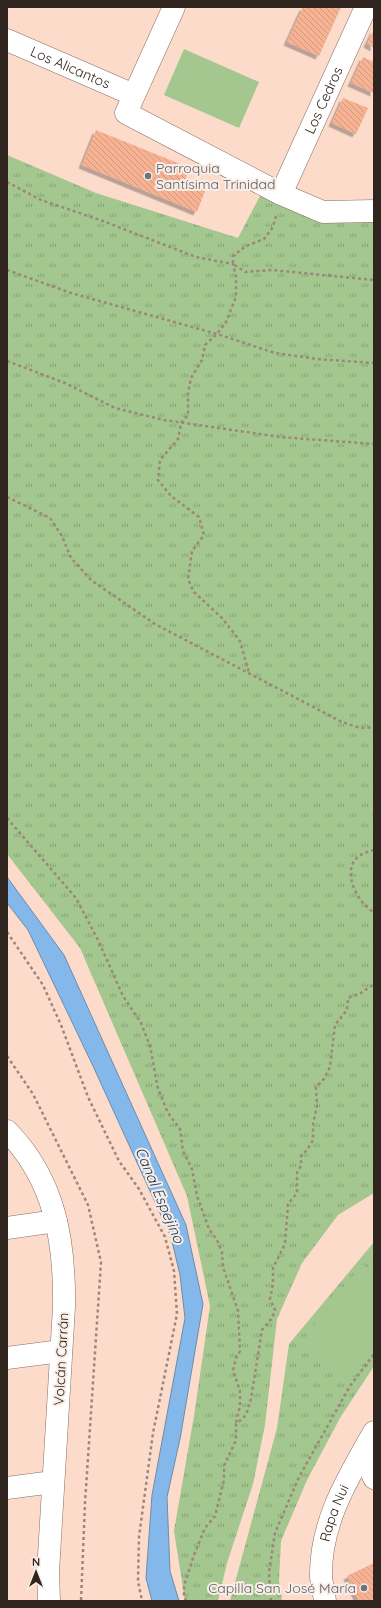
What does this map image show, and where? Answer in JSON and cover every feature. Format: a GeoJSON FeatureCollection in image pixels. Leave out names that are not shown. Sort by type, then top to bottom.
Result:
{"type":"FeatureCollection","features":[{"type":"Feature","properties":{"kind":"street","name":"Los Cedros"},"geometry":{"type":"LineString","coordinates":[[281,194],[366,7]]}},
{"type":"Feature","properties":{"kind":"street"},"geometry":{"type":"LineString","coordinates":[[130,104],[169,9]]}},
{"type":"Feature","properties":{"kind":"street","name":"Los Alicantos"},"geometry":{"type":"LineString","coordinates":[[7,40],[130,104],[281,194],[324,212],[374,211]]}},
{"type":"Feature","properties":{"kind":"street","name":"Volcán Carrán"},"geometry":{"type":"LineString","coordinates":[[7,1131],[26,1152],[45,1186],[56,1221],[63,1266],[64,1289],[61,1351],[48,1572],[49,1601]]}},
{"type":"Feature","properties":{"kind":"street"},"geometry":{"type":"LineString","coordinates":[[7,1228],[56,1221]]}},
{"type":"Feature","properties":{"kind":"street"},"geometry":{"type":"LineString","coordinates":[[7,1358],[61,1351]]}},
{"type":"Feature","properties":{"kind":"street","name":"Rapa Nui"},"geometry":{"type":"LineString","coordinates":[[325,1601],[321,1578],[322,1549],[328,1522],[341,1492],[374,1432]]}},
{"type":"Feature","properties":{"kind":"street"},"geometry":{"type":"LineString","coordinates":[[363,1452],[374,1478]]}},
{"type":"Feature","properties":{"kind":"street"},"geometry":{"type":"LineString","coordinates":[[7,1488],[53,1482]]}},
{"type":"Feature","properties":{"kind":"path"},"geometry":{"type":"LineString","coordinates":[[7,182],[41,200],[104,221],[196,257],[233,264],[245,272],[271,270],[374,280]]}},
{"type":"Feature","properties":{"kind":"path"},"geometry":{"type":"LineString","coordinates":[[249,673],[240,641],[222,618],[194,592],[188,579],[192,551],[204,535],[199,517],[171,496],[158,480],[160,460],[178,439],[181,423],[188,415],[188,393],[191,378],[202,360],[206,345],[226,322],[236,297],[236,277],[233,256],[246,246],[264,239],[273,227],[281,194]]}},
{"type":"Feature","properties":{"kind":"path"},"geometry":{"type":"LineString","coordinates":[[7,270],[71,293],[217,334],[275,353],[317,359],[374,363]]}},
{"type":"Feature","properties":{"kind":"path"},"geometry":{"type":"LineString","coordinates":[[7,361],[65,383],[115,408],[164,420],[280,437],[374,444]]}},
{"type":"Feature","properties":{"kind":"path"},"geometry":{"type":"LineString","coordinates":[[7,497],[50,518],[62,536],[71,558],[91,580],[155,624],[340,721],[360,728],[372,728],[374,726]]}},
{"type":"Feature","properties":{"kind":"path"},"geometry":{"type":"LineString","coordinates":[[7,818],[76,898],[98,940],[123,996],[141,1023],[150,1046],[158,1089],[168,1113],[180,1129],[183,1151],[192,1169],[197,1196],[209,1230],[217,1240],[222,1252],[223,1266],[238,1311],[240,1351],[236,1358],[233,1370],[240,1391],[240,1406],[236,1424],[236,1440],[224,1466],[224,1480],[216,1516],[205,1528],[184,1586],[186,1601]]}},
{"type":"Feature","properties":{"kind":"path"},"geometry":{"type":"LineString","coordinates":[[374,850],[364,853],[354,861],[351,869],[351,882],[357,895],[366,906],[374,912]]}},
{"type":"Feature","properties":{"kind":"path"},"geometry":{"type":"LineString","coordinates":[[7,932],[43,985],[61,1024],[88,1097],[119,1161],[139,1189],[165,1237],[174,1271],[177,1314],[153,1433],[139,1537],[138,1581],[142,1601]]}},
{"type":"Feature","properties":{"kind":"path"},"geometry":{"type":"LineString","coordinates":[[236,1424],[246,1415],[262,1330],[272,1318],[275,1310],[270,1299],[273,1284],[273,1268],[285,1244],[288,1204],[298,1193],[298,1173],[301,1166],[301,1156],[308,1150],[313,1140],[313,1124],[317,1106],[316,1087],[324,1079],[330,1067],[335,1025],[347,1010],[348,998],[361,993],[374,984]]}},
{"type":"Feature","properties":{"kind":"path"},"geometry":{"type":"LineString","coordinates":[[271,1601],[269,1572],[275,1533],[306,1464],[350,1386],[374,1354]]}},
{"type":"Feature","properties":{"kind":"green space"},"geometry":{"type":"Polygon","coordinates":[[[184,49],[259,82],[239,128],[164,95],[184,49]]]}},
{"type":"Feature","properties":{"kind":"green space"},"geometry":{"type":"Polygon","coordinates":[[[7,155],[96,193],[238,238],[261,194],[374,219],[374,1193],[338,1215],[302,1263],[277,1319],[265,1425],[253,1484],[227,1563],[218,1601],[185,1601],[174,1531],[194,1416],[210,1306],[187,1196],[80,948],[7,854],[7,155]]]}},
{"type":"Feature","properties":{"kind":"green space"},"geometry":{"type":"Polygon","coordinates":[[[374,1242],[374,1366],[340,1418],[307,1480],[281,1541],[279,1580],[282,1601],[230,1601],[277,1428],[289,1344],[374,1242]]]}},
{"type":"Feature","properties":{"kind":"green space"},"geometry":{"type":"Polygon","coordinates":[[[362,1264],[374,1273],[374,1348],[349,1381],[300,1344],[362,1264]]]}},
{"type":"Feature","properties":{"kind":"water","name":"Canal Espejino"},"geometry":{"type":"Polygon","coordinates":[[[7,877],[64,955],[186,1225],[203,1304],[180,1439],[167,1497],[170,1571],[179,1601],[152,1601],[146,1578],[152,1495],[185,1318],[180,1275],[171,1237],[93,1066],[28,930],[7,903],[7,877]]]}},
{"type":"Feature","properties":{"kind":"building"},"geometry":{"type":"Polygon","coordinates":[[[303,7],[341,7],[319,56],[287,42],[303,7]]]}},
{"type":"Feature","properties":{"kind":"building"},"geometry":{"type":"Polygon","coordinates":[[[374,29],[374,48],[367,44],[374,29]]]}},
{"type":"Feature","properties":{"kind":"building"},"geometry":{"type":"Polygon","coordinates":[[[363,57],[374,62],[374,93],[351,83],[363,57]]]}},
{"type":"Feature","properties":{"kind":"building"},"geometry":{"type":"Polygon","coordinates":[[[343,98],[368,108],[356,134],[332,123],[343,98]]]}},
{"type":"Feature","properties":{"kind":"building","name":"Parroquia Santísima Trinidad"},"geometry":{"type":"Polygon","coordinates":[[[96,130],[190,168],[184,183],[205,191],[197,212],[82,165],[96,130]]]}},
{"type":"Feature","properties":{"kind":"building","name":"Capilla San José María"},"geometry":{"type":"Polygon","coordinates":[[[374,1563],[374,1601],[359,1601],[347,1576],[374,1563]]]}},
{"type":"Feature","properties":{"kind":"place","name":"Parroquia Santísima Trinidad"},"geometry":{"type":"Point","coordinates":[148,176]}},
{"type":"Feature","properties":{"kind":"place","name":"Capilla San José María"},"geometry":{"type":"Point","coordinates":[364,1588]}}]}
